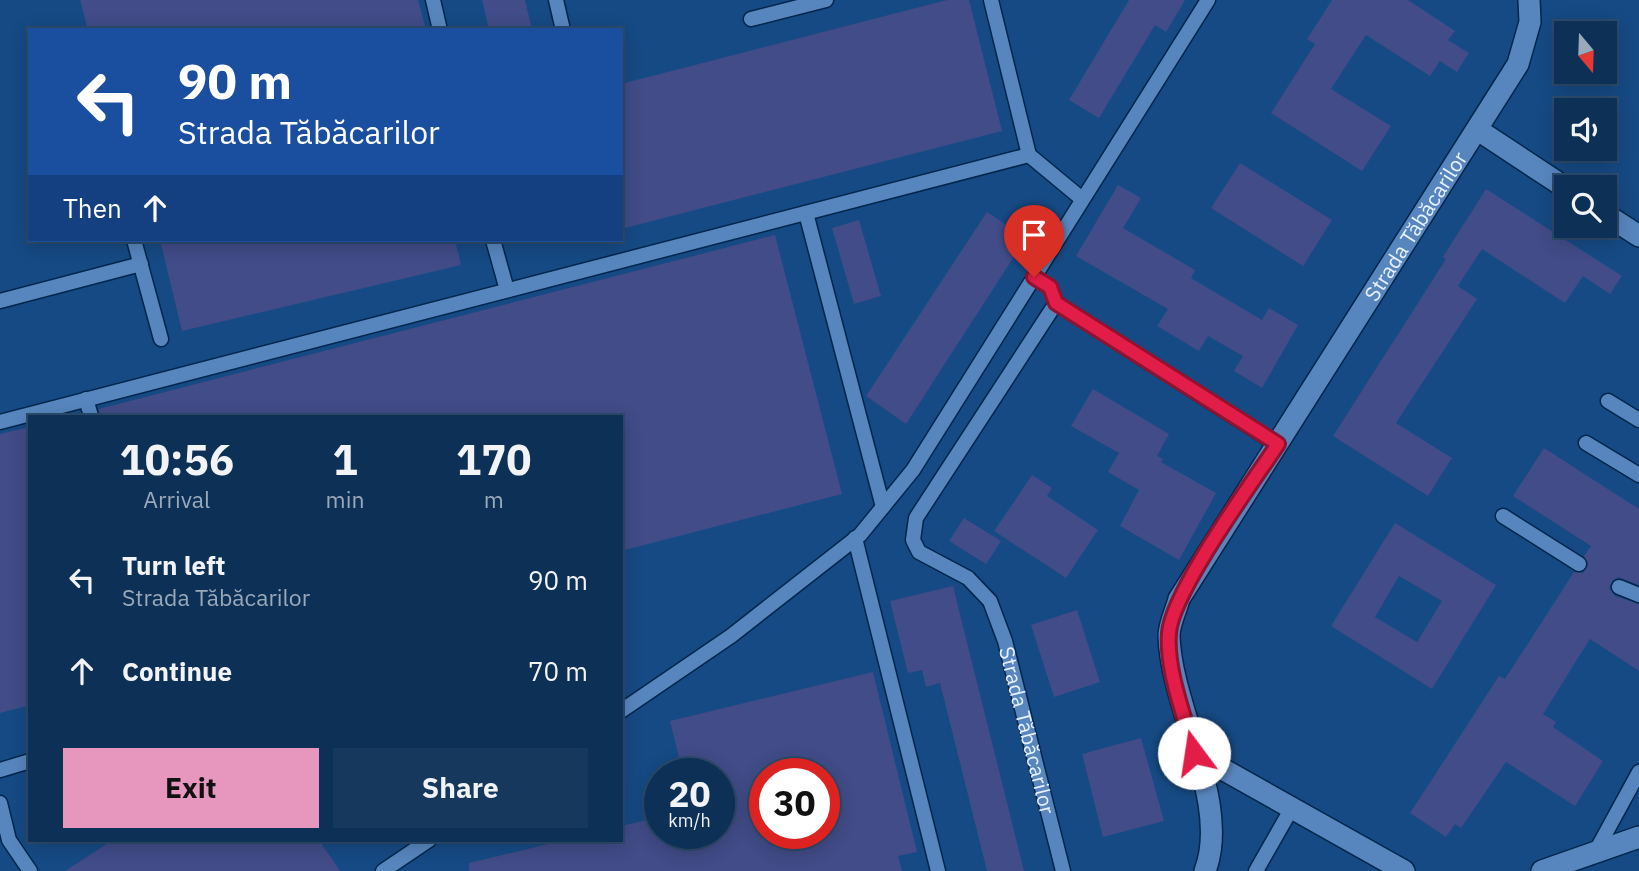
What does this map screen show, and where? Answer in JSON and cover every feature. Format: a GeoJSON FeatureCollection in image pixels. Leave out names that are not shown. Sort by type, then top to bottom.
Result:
{"type":"FeatureCollection","features":[{"type":"Feature","properties":{"kind":"street","name":"Strada Tăbăcarilor"},"geometry":{"type":"LineString","coordinates":[[1205,868],[1211,832],[1207,794],[1173,671],[1169,633],[1179,600],[1518,64],[1530,22],[1529,0]]}},
{"type":"Feature","properties":{"kind":"street"},"geometry":{"type":"LineString","coordinates":[[1478,130],[1554,180]]}},
{"type":"Feature","properties":{"kind":"street"},"geometry":{"type":"LineString","coordinates":[[1617,222],[1639,236]]}},
{"type":"Feature","properties":{"kind":"street"},"geometry":{"type":"LineString","coordinates":[[1194,753],[1293,806],[1404,871]]}},
{"type":"Feature","properties":{"kind":"street"},"geometry":{"type":"LineString","coordinates":[[1542,871],[1597,849],[1639,837]]}},
{"type":"Feature","properties":{"kind":"lane"},"geometry":{"type":"LineString","coordinates":[[433,0],[440,28]]}},
{"type":"Feature","properties":{"kind":"lane"},"geometry":{"type":"LineString","coordinates":[[556,0],[563,28]]}},
{"type":"Feature","properties":{"kind":"lane"},"geometry":{"type":"LineString","coordinates":[[751,19],[826,0]]}},
{"type":"Feature","properties":{"kind":"lane"},"geometry":{"type":"LineString","coordinates":[[991,0],[1029,155],[1082,200]]}},
{"type":"Feature","properties":{"kind":"lane"},"geometry":{"type":"LineString","coordinates":[[623,709],[731,636],[855,538],[914,470],[1208,0]]}},
{"type":"Feature","properties":{"kind":"lane"},"geometry":{"type":"LineString","coordinates":[[0,422],[1029,155]]}},
{"type":"Feature","properties":{"kind":"lane"},"geometry":{"type":"LineString","coordinates":[[806,213],[883,507]]}},
{"type":"Feature","properties":{"kind":"lane"},"geometry":{"type":"LineString","coordinates":[[135,242],[161,339]]}},
{"type":"Feature","properties":{"kind":"lane"},"geometry":{"type":"LineString","coordinates":[[494,242],[507,290]]}},
{"type":"Feature","properties":{"kind":"lane"},"geometry":{"type":"LineString","coordinates":[[0,301],[141,264]]}},
{"type":"Feature","properties":{"kind":"lane"},"geometry":{"type":"LineString","coordinates":[[1034,277],[1050,287],[1056,303],[1278,444]]}},
{"type":"Feature","properties":{"kind":"lane","name":"Strada Tăbăcarilor"},"geometry":{"type":"LineString","coordinates":[[1056,303],[916,518],[913,529],[919,552],[968,578],[984,592],[1004,641],[1063,871]]}},
{"type":"Feature","properties":{"kind":"lane"},"geometry":{"type":"LineString","coordinates":[[86,399],[91,415]]}},
{"type":"Feature","properties":{"kind":"lane"},"geometry":{"type":"LineString","coordinates":[[1608,401],[1639,420]]}},
{"type":"Feature","properties":{"kind":"lane"},"geometry":{"type":"LineString","coordinates":[[1586,443],[1639,475]]}},
{"type":"Feature","properties":{"kind":"lane"},"geometry":{"type":"LineString","coordinates":[[1503,516],[1579,564]]}},
{"type":"Feature","properties":{"kind":"lane"},"geometry":{"type":"LineString","coordinates":[[855,538],[938,871]]}},
{"type":"Feature","properties":{"kind":"lane"},"geometry":{"type":"LineString","coordinates":[[1619,587],[1639,595]]}},
{"type":"Feature","properties":{"kind":"lane"},"geometry":{"type":"LineString","coordinates":[[0,770],[28,762]]}},
{"type":"Feature","properties":{"kind":"lane"},"geometry":{"type":"LineString","coordinates":[[1597,849],[1639,772]]}},
{"type":"Feature","properties":{"kind":"lane"},"geometry":{"type":"LineString","coordinates":[[0,803],[9,840],[30,871]]}},
{"type":"Feature","properties":{"kind":"lane"},"geometry":{"type":"LineString","coordinates":[[1256,871],[1293,806]]}},
{"type":"Feature","properties":{"kind":"lane"},"geometry":{"type":"LineString","coordinates":[[383,871],[426,842]]}},
{"type":"Feature","properties":{"kind":"shaded area"},"geometry":{"type":"Polygon","coordinates":[[[0,0],[1639,0],[1639,871],[0,871],[0,0]]]}},
{"type":"Feature","properties":{"kind":"building"},"geometry":{"type":"Polygon","coordinates":[[[80,0],[418,0],[425,28],[87,28],[80,0]]]}},
{"type":"Feature","properties":{"kind":"building"},"geometry":{"type":"Polygon","coordinates":[[[482,0],[525,0],[532,28],[489,28],[482,0]]]}},
{"type":"Feature","properties":{"kind":"building"},"geometry":{"type":"Polygon","coordinates":[[[947,0],[969,0],[1002,131],[623,228],[623,83],[947,0]]]}},
{"type":"Feature","properties":{"kind":"building"},"geometry":{"type":"Polygon","coordinates":[[[1129,0],[1185,0],[1166,32],[1155,25],[1099,118],[1069,100],[1129,0]]]}},
{"type":"Feature","properties":{"kind":"building"},"geometry":{"type":"Polygon","coordinates":[[[1332,0],[1408,0],[1455,31],[1448,40],[1469,53],[1457,72],[1440,61],[1430,76],[1366,35],[1331,89],[1391,126],[1362,171],[1271,113],[1315,44],[1307,39],[1332,0]]]}},
{"type":"Feature","properties":{"kind":"building"},"geometry":{"type":"Polygon","coordinates":[[[1240,163],[1332,220],[1303,266],[1211,208],[1240,163]]]}},
{"type":"Feature","properties":{"kind":"building"},"geometry":{"type":"Polygon","coordinates":[[[1118,185],[1141,198],[1123,228],[1195,270],[1191,278],[1262,320],[1269,308],[1298,325],[1262,388],[1234,371],[1243,356],[1208,336],[1199,351],[1157,326],[1168,309],[1076,256],[1118,185]]]}},
{"type":"Feature","properties":{"kind":"building"},"geometry":{"type":"Polygon","coordinates":[[[1486,189],[1554,232],[1554,238],[1563,238],[1622,276],[1610,294],[1583,276],[1565,303],[1482,249],[1458,286],[1477,299],[1396,423],[1452,458],[1428,496],[1333,436],[1446,259],[1443,257],[1486,189]]]}},
{"type":"Feature","properties":{"kind":"building"},"geometry":{"type":"Polygon","coordinates":[[[987,212],[1026,238],[906,424],[866,396],[987,212]]]}},
{"type":"Feature","properties":{"kind":"building"},"geometry":{"type":"Polygon","coordinates":[[[859,220],[881,296],[854,304],[832,228],[859,220]]]}},
{"type":"Feature","properties":{"kind":"building"},"geometry":{"type":"Polygon","coordinates":[[[775,235],[842,494],[623,550],[623,415],[100,415],[99,409],[775,235]]]}},
{"type":"Feature","properties":{"kind":"building"},"geometry":{"type":"Polygon","coordinates":[[[160,242],[455,242],[461,265],[182,331],[160,242]]]}},
{"type":"Feature","properties":{"kind":"building"},"geometry":{"type":"Polygon","coordinates":[[[1093,389],[1169,434],[1157,456],[1163,459],[1161,462],[1216,493],[1179,560],[1120,526],[1139,490],[1108,472],[1119,453],[1071,426],[1093,389]]]}},
{"type":"Feature","properties":{"kind":"building"},"geometry":{"type":"Polygon","coordinates":[[[28,427],[28,706],[0,713],[0,434],[28,427]]]}},
{"type":"Feature","properties":{"kind":"building"},"geometry":{"type":"Polygon","coordinates":[[[1544,448],[1639,509],[1639,585],[1618,577],[1609,588],[1615,596],[1639,604],[1639,671],[1590,639],[1543,714],[1556,722],[1553,727],[1603,761],[1575,806],[1506,762],[1461,828],[1455,824],[1446,837],[1410,813],[1499,676],[1505,679],[1574,572],[1583,573],[1588,565],[1584,556],[1591,546],[1513,496],[1544,448]]]}},
{"type":"Feature","properties":{"kind":"building"},"geometry":{"type":"Polygon","coordinates":[[[1032,475],[1052,488],[1047,496],[1098,530],[1066,578],[994,531],[1032,475]]]}},
{"type":"Feature","properties":{"kind":"building"},"geometry":{"type":"Polygon","coordinates":[[[964,518],[1001,541],[986,564],[949,541],[964,518]]]}},
{"type":"Feature","properties":{"kind":"building"},"geometry":{"type":"Polygon","coordinates":[[[1395,523],[1496,585],[1432,689],[1331,626],[1395,523]],[[1399,576],[1375,617],[1417,642],[1442,601],[1399,576]]]}},
{"type":"Feature","properties":{"kind":"building"},"geometry":{"type":"Polygon","coordinates":[[[953,586],[1024,871],[987,871],[940,683],[926,687],[922,670],[908,673],[890,601],[953,586]]]}},
{"type":"Feature","properties":{"kind":"building"},"geometry":{"type":"Polygon","coordinates":[[[1077,610],[1100,682],[1054,697],[1031,625],[1077,610]]]}},
{"type":"Feature","properties":{"kind":"building"},"geometry":{"type":"Polygon","coordinates":[[[873,672],[917,852],[898,856],[902,871],[469,871],[469,863],[557,842],[623,842],[623,826],[644,821],[644,849],[735,849],[735,758],[679,758],[670,721],[873,672]]]}},
{"type":"Feature","properties":{"kind":"building"},"geometry":{"type":"Polygon","coordinates":[[[1141,738],[1164,821],[1103,837],[1082,754],[1141,738]]]}},
{"type":"Feature","properties":{"kind":"building"},"geometry":{"type":"Polygon","coordinates":[[[110,842],[320,842],[340,871],[65,871],[110,842]]]}},
{"type":"Feature","properties":{"kind":"route"},"geometry":{"type":"LineString","coordinates":[[1034,277],[1050,287],[1056,303],[1278,444],[1179,600],[1169,633],[1173,671],[1194,753]]}}]}
